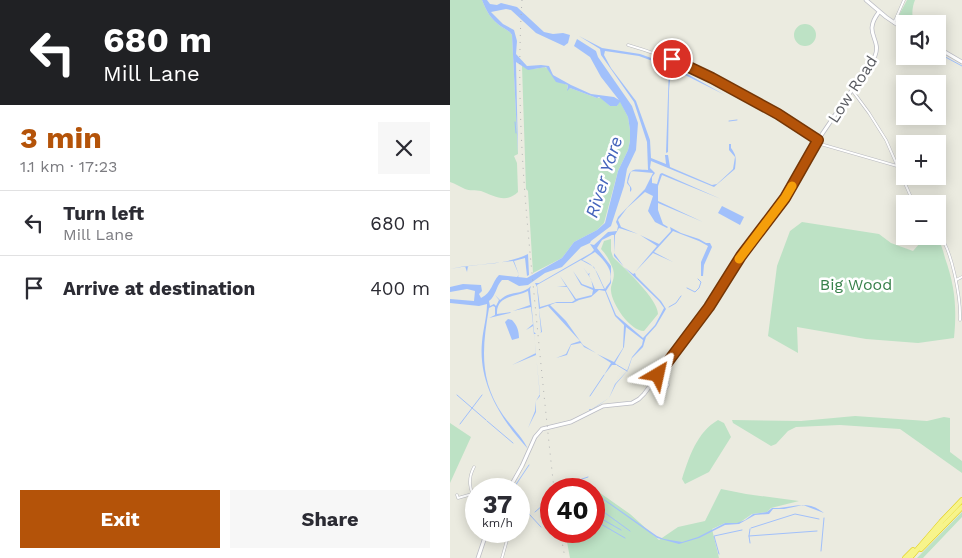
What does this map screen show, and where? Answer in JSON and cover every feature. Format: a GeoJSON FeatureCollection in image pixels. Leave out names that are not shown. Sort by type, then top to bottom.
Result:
{"type":"FeatureCollection","features":[{"type":"Feature","properties":{"kind":"highway"},"geometry":{"type":"LineString","coordinates":[[905,558],[962,500]]}},
{"type":"Feature","properties":{"kind":"highway"},"geometry":{"type":"LineString","coordinates":[[911,558],[962,507]]}},
{"type":"Feature","properties":{"kind":"highway"},"geometry":{"type":"LineString","coordinates":[[911,558],[941,522]]}},
{"type":"Feature","properties":{"kind":"street"},"geometry":{"type":"LineString","coordinates":[[866,0],[894,23],[904,0]]}},
{"type":"Feature","properties":{"kind":"street","name":"Low Road"},"geometry":{"type":"LineString","coordinates":[[515,478],[538,432],[544,428],[571,422],[603,406],[635,402],[658,375],[709,307],[741,256],[785,198],[817,141],[876,54],[877,49],[872,33],[872,25],[879,12]]}},
{"type":"Feature","properties":{"kind":"street"},"geometry":{"type":"LineString","coordinates":[[628,45],[672,59],[712,78],[778,114],[817,141],[896,166]]}},
{"type":"Feature","properties":{"kind":"street"},"geometry":{"type":"LineString","coordinates":[[946,53],[962,62]]}},
{"type":"Feature","properties":{"kind":"street"},"geometry":{"type":"LineString","coordinates":[[852,90],[886,140],[896,166]]}},
{"type":"Feature","properties":{"kind":"street"},"geometry":{"type":"LineString","coordinates":[[944,245],[960,298],[960,320]]}},
{"type":"Feature","properties":{"kind":"street"},"geometry":{"type":"LineString","coordinates":[[956,280],[962,277]]}},
{"type":"Feature","properties":{"kind":"street"},"geometry":{"type":"LineString","coordinates":[[658,375],[668,385],[659,400]]}},
{"type":"Feature","properties":{"kind":"street"},"geometry":{"type":"LineString","coordinates":[[470,478],[474,467]]}},
{"type":"Feature","properties":{"kind":"street"},"geometry":{"type":"LineString","coordinates":[[472,472],[476,473]]}},
{"type":"Feature","properties":{"kind":"street"},"geometry":{"type":"LineString","coordinates":[[457,494],[459,502]]}},
{"type":"Feature","properties":{"kind":"street"},"geometry":{"type":"LineString","coordinates":[[458,498],[465,496]]}},
{"type":"Feature","properties":{"kind":"street"},"geometry":{"type":"LineString","coordinates":[[478,558],[483,543]]}},
{"type":"Feature","properties":{"kind":"street"},"geometry":{"type":"LineString","coordinates":[[502,558],[505,543]]}},
{"type":"Feature","properties":{"kind":"green space"},"geometry":{"type":"Polygon","coordinates":[[[450,0],[482,0],[493,20],[512,35],[518,154],[514,156],[517,163],[518,192],[509,198],[500,198],[481,191],[467,190],[450,182],[450,0]]]}},
{"type":"Feature","properties":{"kind":"green space"},"geometry":{"type":"Polygon","coordinates":[[[907,0],[915,0],[912,15],[899,15],[907,0]]]}},
{"type":"Feature","properties":{"kind":"green space"},"geometry":{"type":"Polygon","coordinates":[[[805,24],[813,27],[816,35],[813,43],[805,46],[797,43],[794,35],[797,27],[805,24]]]}},
{"type":"Feature","properties":{"kind":"green space"},"geometry":{"type":"Polygon","coordinates":[[[522,66],[534,69],[545,67],[557,79],[568,85],[567,89],[570,88],[601,98],[610,106],[617,106],[620,101],[628,117],[630,130],[628,150],[618,171],[604,223],[597,230],[574,242],[562,258],[533,273],[528,191],[526,189],[522,66]]]}},
{"type":"Feature","properties":{"kind":"green space","name":"Big Wood"},"geometry":{"type":"Polygon","coordinates":[[[802,222],[879,234],[891,243],[913,251],[918,245],[941,245],[953,288],[955,307],[954,338],[918,343],[866,339],[797,327],[798,353],[768,336],[777,266],[790,231],[802,222]]]}},
{"type":"Feature","properties":{"kind":"green space"},"geometry":{"type":"Polygon","coordinates":[[[611,239],[613,257],[640,284],[657,308],[658,314],[644,331],[633,327],[628,322],[618,309],[612,296],[613,269],[601,249],[604,241],[611,239]]]}},
{"type":"Feature","properties":{"kind":"green space"},"geometry":{"type":"Polygon","coordinates":[[[855,416],[927,421],[944,417],[950,418],[950,452],[962,461],[962,473],[900,429],[840,425],[796,427],[788,431],[776,444],[771,446],[733,423],[732,420],[801,421],[855,416]]]}},
{"type":"Feature","properties":{"kind":"green space"},"geometry":{"type":"Polygon","coordinates":[[[718,420],[724,423],[731,437],[709,472],[685,484],[682,479],[699,438],[704,431],[718,420]]]}},
{"type":"Feature","properties":{"kind":"green space"},"geometry":{"type":"Polygon","coordinates":[[[450,423],[471,437],[450,483],[450,423]]]}},
{"type":"Feature","properties":{"kind":"green space"},"geometry":{"type":"Polygon","coordinates":[[[721,489],[799,501],[771,508],[767,512],[752,514],[739,523],[725,523],[712,529],[719,558],[570,558],[567,543],[605,543],[605,496],[630,514],[659,540],[678,527],[705,521],[721,489]]]}},
{"type":"Feature","properties":{"kind":"green space"},"geometry":{"type":"Polygon","coordinates":[[[962,512],[962,517],[923,558],[917,558],[962,512]]]}},
{"type":"Feature","properties":{"kind":"water"},"geometry":{"type":"Polygon","coordinates":[[[482,0],[487,0],[490,4],[497,5],[501,3],[517,7],[544,32],[570,35],[568,43],[564,46],[536,33],[511,10],[491,12],[503,24],[514,30],[517,41],[516,54],[527,66],[549,66],[553,75],[571,85],[591,94],[614,97],[619,100],[601,77],[590,57],[574,46],[577,39],[596,51],[598,57],[632,106],[638,123],[636,150],[627,169],[624,186],[611,226],[590,243],[581,247],[562,267],[545,273],[528,285],[519,286],[508,280],[502,280],[489,301],[490,306],[494,304],[496,306],[499,300],[495,295],[500,300],[531,286],[534,332],[536,334],[534,334],[533,326],[526,330],[533,324],[531,307],[513,311],[530,305],[528,291],[503,300],[500,303],[497,314],[510,313],[489,318],[495,315],[495,307],[489,308],[484,350],[486,376],[495,402],[528,449],[509,426],[493,400],[484,372],[482,342],[487,304],[479,306],[450,303],[450,299],[474,301],[475,291],[467,289],[450,292],[450,287],[463,284],[481,285],[482,291],[479,294],[481,298],[490,290],[499,275],[517,277],[519,275],[518,277],[527,278],[562,258],[574,242],[597,230],[605,223],[618,171],[628,150],[630,130],[628,117],[620,102],[617,106],[610,106],[599,97],[597,98],[570,88],[567,91],[568,85],[556,82],[546,67],[528,70],[516,62],[518,154],[512,35],[493,20],[482,0]]]}},
{"type":"Feature","properties":{"kind":"water"},"geometry":{"type":"Polygon","coordinates":[[[579,36],[602,48],[640,54],[671,65],[725,95],[671,68],[668,152],[666,153],[669,67],[639,56],[605,51],[604,55],[611,68],[636,101],[650,140],[651,158],[666,164],[665,155],[668,155],[670,167],[712,185],[717,184],[733,169],[735,157],[729,150],[729,144],[731,144],[736,160],[735,169],[714,187],[651,161],[650,168],[655,173],[652,177],[652,183],[657,184],[662,173],[721,199],[662,175],[658,186],[658,201],[703,222],[658,203],[658,210],[663,224],[668,227],[655,222],[648,211],[653,196],[645,192],[627,208],[618,220],[621,227],[638,234],[619,228],[615,235],[614,253],[614,235],[602,240],[597,248],[611,266],[611,283],[606,291],[616,315],[643,338],[655,325],[664,308],[624,267],[633,274],[635,273],[666,309],[656,326],[646,337],[643,347],[632,358],[628,370],[616,384],[609,398],[615,384],[627,371],[632,357],[642,345],[643,340],[626,327],[624,347],[615,363],[617,365],[612,365],[604,375],[611,363],[597,354],[614,362],[623,348],[624,325],[615,316],[605,291],[599,290],[591,297],[573,303],[555,303],[550,305],[566,321],[583,345],[596,353],[584,347],[581,343],[571,345],[567,355],[556,358],[566,354],[571,344],[580,341],[548,306],[539,309],[542,332],[540,333],[537,287],[535,283],[539,283],[591,253],[594,250],[590,244],[594,245],[608,232],[617,231],[618,226],[616,222],[618,217],[645,189],[653,173],[632,171],[648,170],[647,142],[634,102],[601,55],[600,49],[579,36]],[[595,252],[582,260],[592,266],[581,260],[537,285],[540,307],[557,302],[572,302],[575,300],[567,287],[557,286],[566,286],[560,276],[576,299],[592,295],[593,290],[581,285],[573,271],[582,284],[593,288],[591,280],[595,289],[604,289],[595,270],[605,289],[611,278],[609,269],[595,252]]]}},
{"type":"Feature","properties":{"kind":"water"},"geometry":{"type":"Polygon","coordinates":[[[631,172],[628,182],[631,188],[630,192],[630,187],[627,183],[631,172]]]}},
{"type":"Feature","properties":{"kind":"water"},"geometry":{"type":"Polygon","coordinates":[[[722,206],[744,217],[740,225],[718,213],[722,206]]]}},
{"type":"Feature","properties":{"kind":"water"},"geometry":{"type":"Polygon","coordinates":[[[670,227],[710,243],[712,247],[704,265],[703,276],[701,276],[701,262],[708,246],[673,231],[654,252],[673,262],[653,253],[635,272],[657,246],[640,235],[659,244],[671,231],[670,227]]]}},
{"type":"Feature","properties":{"kind":"water"},"geometry":{"type":"Polygon","coordinates":[[[528,254],[529,275],[527,276],[525,258],[514,261],[519,275],[513,261],[496,263],[509,261],[528,254]]]}},
{"type":"Feature","properties":{"kind":"water"},"geometry":{"type":"Polygon","coordinates":[[[508,319],[512,320],[515,324],[519,338],[512,340],[505,322],[508,319]]]}},
{"type":"Feature","properties":{"kind":"water"},"geometry":{"type":"Polygon","coordinates":[[[536,353],[537,361],[536,355],[512,365],[536,353]]]}},
{"type":"Feature","properties":{"kind":"water"},"geometry":{"type":"Polygon","coordinates":[[[536,401],[536,412],[528,428],[535,411],[536,401]]]}},
{"type":"Feature","properties":{"kind":"water"},"geometry":{"type":"Polygon","coordinates":[[[605,500],[657,536],[682,542],[698,537],[725,523],[737,523],[753,514],[767,512],[772,508],[802,505],[784,509],[773,509],[769,514],[755,515],[739,524],[725,525],[699,538],[679,544],[657,538],[605,500]]]}},
{"type":"Feature","properties":{"kind":"water"},"geometry":{"type":"Polygon","coordinates":[[[803,505],[811,506],[824,513],[803,505]]]}},
{"type":"Feature","properties":{"kind":"waterway"},"geometry":{"type":"LineString","coordinates":[[946,57],[962,66]]}},
{"type":"Feature","properties":{"kind":"waterway"},"geometry":{"type":"LineString","coordinates":[[729,121],[737,120]]}},
{"type":"Feature","properties":{"kind":"waterway"},"geometry":{"type":"LineString","coordinates":[[515,122],[516,133]]}},
{"type":"Feature","properties":{"kind":"waterway"},"geometry":{"type":"LineString","coordinates":[[687,288],[695,292],[701,282],[698,279]]}},
{"type":"Feature","properties":{"kind":"waterway"},"geometry":{"type":"LineString","coordinates":[[669,307],[676,303],[681,296]]}},
{"type":"Feature","properties":{"kind":"waterway"},"geometry":{"type":"LineString","coordinates":[[617,365],[627,371]]}},
{"type":"Feature","properties":{"kind":"waterway"},"geometry":{"type":"LineString","coordinates":[[590,396],[604,375]]}},
{"type":"Feature","properties":{"kind":"waterway"},"geometry":{"type":"LineString","coordinates":[[457,395],[486,420]]}},
{"type":"Feature","properties":{"kind":"waterway"},"geometry":{"type":"LineString","coordinates":[[460,424],[482,395]]}},
{"type":"Feature","properties":{"kind":"waterway"},"geometry":{"type":"LineString","coordinates":[[487,421],[513,443]]}},
{"type":"Feature","properties":{"kind":"waterway"},"geometry":{"type":"LineString","coordinates":[[520,478],[529,465]]}},
{"type":"Feature","properties":{"kind":"waterway"},"geometry":{"type":"LineString","coordinates":[[535,512],[540,508]]}},
{"type":"Feature","properties":{"kind":"waterway"},"geometry":{"type":"LineString","coordinates":[[605,513],[630,531]]}},
{"type":"Feature","properties":{"kind":"waterway"},"geometry":{"type":"LineString","coordinates":[[751,528],[795,514],[819,519]]}},
{"type":"Feature","properties":{"kind":"waterway"},"geometry":{"type":"LineString","coordinates":[[530,515],[540,526]]}},
{"type":"Feature","properties":{"kind":"waterway"},"geometry":{"type":"LineString","coordinates":[[821,551],[824,518]]}},
{"type":"Feature","properties":{"kind":"waterway"},"geometry":{"type":"LineString","coordinates":[[605,521],[621,530]]}},
{"type":"Feature","properties":{"kind":"waterway"},"geometry":{"type":"LineString","coordinates":[[605,526],[625,538]]}},
{"type":"Feature","properties":{"kind":"waterway"},"geometry":{"type":"LineString","coordinates":[[750,529],[750,543]]}},
{"type":"Feature","properties":{"kind":"waterway"},"geometry":{"type":"LineString","coordinates":[[719,554],[714,536],[742,530]]}},
{"type":"Feature","properties":{"kind":"waterway"},"geometry":{"type":"LineString","coordinates":[[749,536],[817,531]]}},
{"type":"Feature","properties":{"kind":"railway"},"geometry":{"type":"LineString","coordinates":[[522,0],[520,103],[523,171],[553,478]]}},
{"type":"Feature","properties":{"kind":"railway"},"geometry":{"type":"LineString","coordinates":[[562,543],[565,558]]}},
{"type":"Feature","properties":{"kind":"slow traffic"},"geometry":{"type":"LineString","coordinates":[[739,259],[775,212],[792,186]]}},
{"type":"Feature","properties":{"kind":"route"},"geometry":{"type":"LineString","coordinates":[[658,375],[709,307],[741,256],[785,198],[818,140],[778,114],[712,78],[672,59]]}},
{"type":"Feature","properties":{"kind":"water label","name":"River Yare"},"geometry":{"type":"Point","coordinates":[604,177]}}]}
